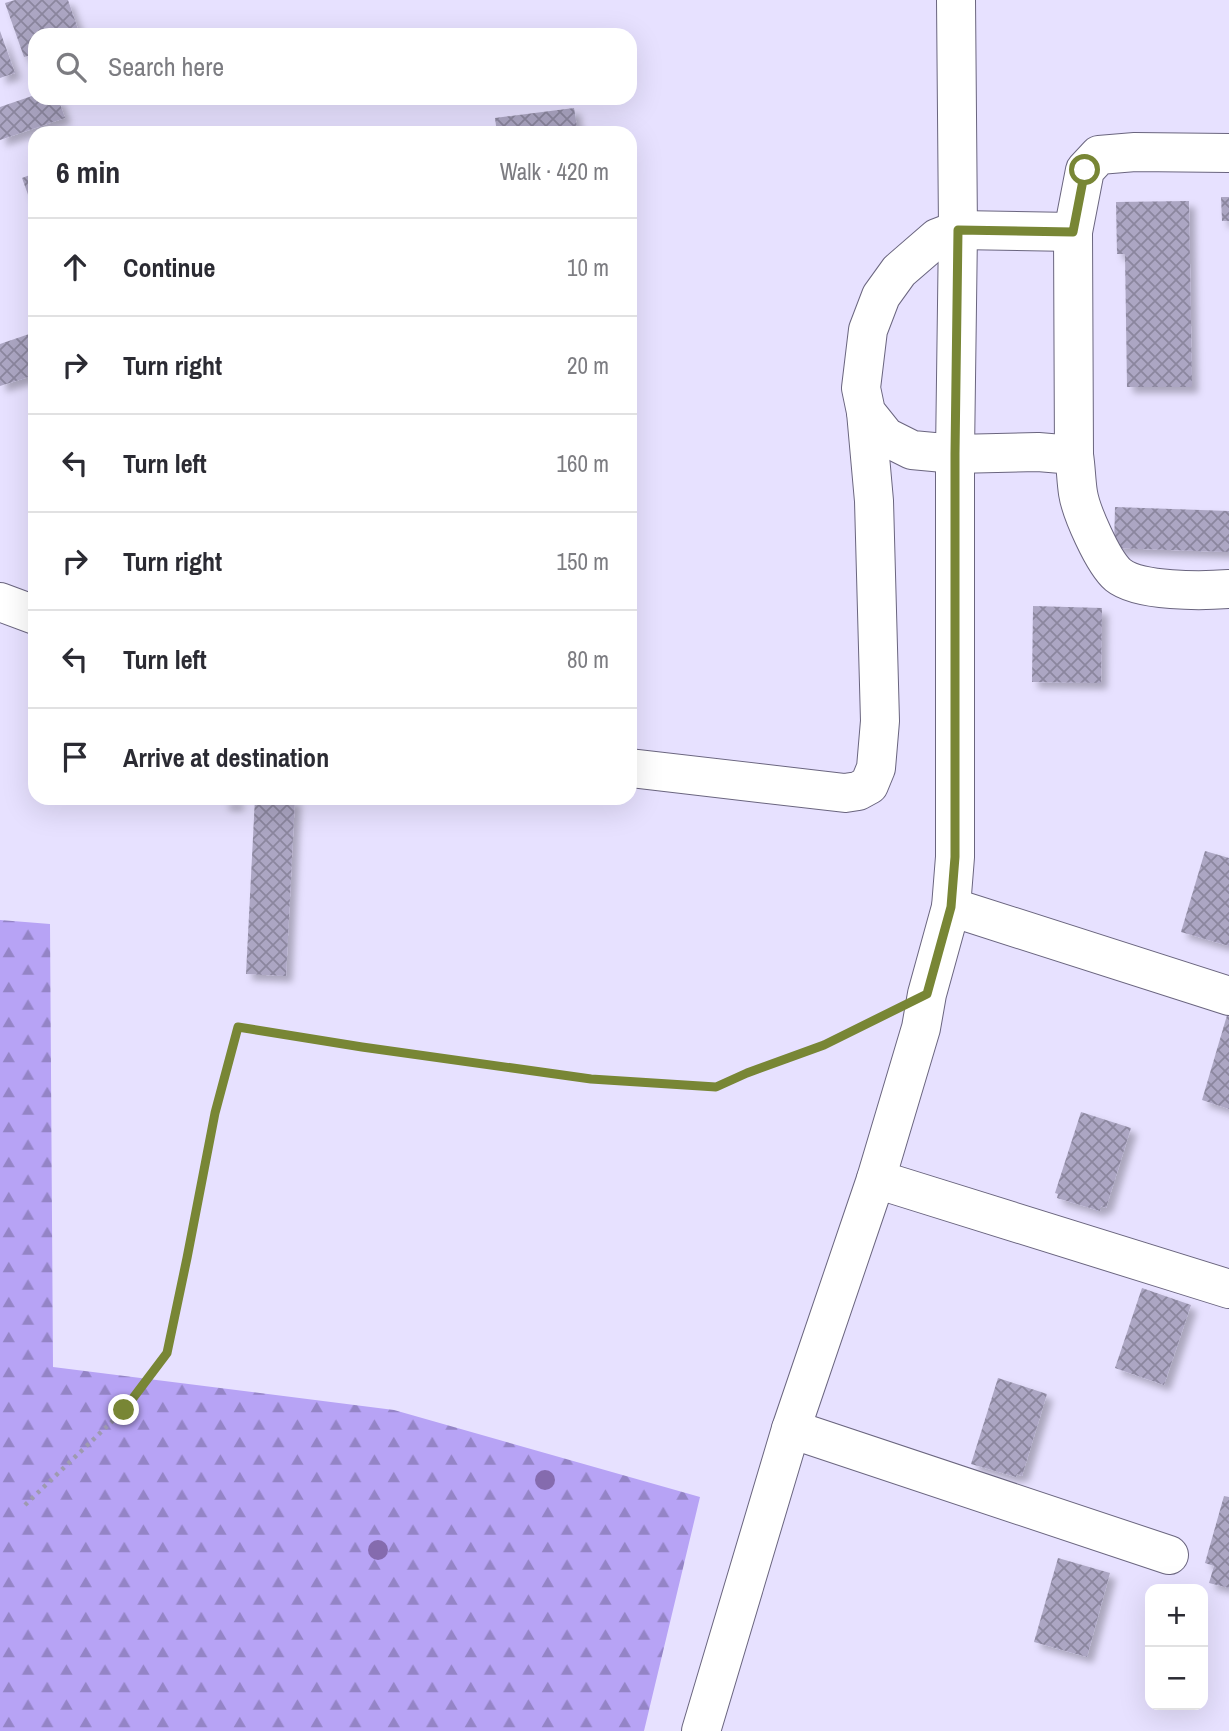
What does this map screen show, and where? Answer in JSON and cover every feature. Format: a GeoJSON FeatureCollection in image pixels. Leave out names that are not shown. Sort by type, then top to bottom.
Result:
{"type":"FeatureCollection","features":[{"type":"Feature","properties":{"kind":"street"},"geometry":{"type":"LineString","coordinates":[[701,1731],[791,1429],[876,1179],[920,1028],[951,907],[955,857],[943,453],[958,230],[956,0]]}},
{"type":"Feature","properties":{"kind":"street"},"geometry":{"type":"LineString","coordinates":[[1229,153],[1135,152],[1099,155],[1085,170],[1073,232],[1074,455],[1078,495],[1100,551],[1118,575],[1145,587],[1229,589]]}},
{"type":"Feature","properties":{"kind":"street"},"geometry":{"type":"LineString","coordinates":[[637,769],[845,793],[869,785],[876,768],[880,721],[874,501],[866,412],[861,388],[868,330],[881,296],[898,271],[937,238],[958,230],[1073,232]]}},
{"type":"Feature","properties":{"kind":"street"},"geometry":{"type":"LineString","coordinates":[[866,412],[886,437],[912,450],[1074,455]]}},
{"type":"Feature","properties":{"kind":"street"},"geometry":{"type":"LineString","coordinates":[[874,501],[943,453]]}},
{"type":"Feature","properties":{"kind":"street"},"geometry":{"type":"LineString","coordinates":[[0,602],[28,612]]}},
{"type":"Feature","properties":{"kind":"street"},"geometry":{"type":"LineString","coordinates":[[951,907],[1229,996]]}},
{"type":"Feature","properties":{"kind":"street"},"geometry":{"type":"LineString","coordinates":[[876,1179],[1229,1289]]}},
{"type":"Feature","properties":{"kind":"street"},"geometry":{"type":"LineString","coordinates":[[791,1429],[1169,1555]]}},
{"type":"Feature","properties":{"kind":"path"},"geometry":{"type":"LineString","coordinates":[[25,1505],[124,1410],[167,1353],[215,1113],[238,1027],[591,1079],[716,1087],[824,1045],[927,994]]}},
{"type":"Feature","properties":{"kind":"green space"},"geometry":{"type":"Polygon","coordinates":[[[0,920],[50,924],[53,1367],[394,1410],[700,1497],[644,1731],[0,1731],[0,920]]]}},
{"type":"Feature","properties":{"kind":"building"},"geometry":{"type":"Polygon","coordinates":[[[15,0],[68,0],[78,28],[28,28],[28,56],[24,57],[5,3],[15,0]]]}},
{"type":"Feature","properties":{"kind":"building"},"geometry":{"type":"Polygon","coordinates":[[[0,31],[15,73],[0,78],[0,31]]]}},
{"type":"Feature","properties":{"kind":"building"},"geometry":{"type":"Polygon","coordinates":[[[28,97],[28,105],[60,105],[65,118],[41,126],[28,126],[28,131],[0,140],[0,107],[28,97]]]}},
{"type":"Feature","properties":{"kind":"building"},"geometry":{"type":"Polygon","coordinates":[[[574,108],[577,126],[496,126],[495,118],[574,108]]]}},
{"type":"Feature","properties":{"kind":"building"},"geometry":{"type":"Polygon","coordinates":[[[28,176],[28,195],[22,178],[28,176]]]}},
{"type":"Feature","properties":{"kind":"building"},"geometry":{"type":"Polygon","coordinates":[[[1221,197],[1229,197],[1229,221],[1222,221],[1221,197]]]}},
{"type":"Feature","properties":{"kind":"building"},"geometry":{"type":"Polygon","coordinates":[[[1189,201],[1192,387],[1127,387],[1125,254],[1117,254],[1116,202],[1189,201]]]}},
{"type":"Feature","properties":{"kind":"building"},"geometry":{"type":"Polygon","coordinates":[[[28,334],[28,377],[0,386],[0,344],[28,334]]]}},
{"type":"Feature","properties":{"kind":"building"},"geometry":{"type":"Polygon","coordinates":[[[1115,507],[1229,511],[1229,552],[1114,548],[1115,507]]]}},
{"type":"Feature","properties":{"kind":"building"},"geometry":{"type":"Polygon","coordinates":[[[1033,606],[1102,608],[1101,683],[1032,682],[1033,606]]]}},
{"type":"Feature","properties":{"kind":"building"},"geometry":{"type":"Polygon","coordinates":[[[255,805],[295,805],[286,976],[246,974],[255,805]]]}},
{"type":"Feature","properties":{"kind":"building"},"geometry":{"type":"Polygon","coordinates":[[[1205,851],[1229,858],[1229,946],[1181,932],[1205,851]]]}},
{"type":"Feature","properties":{"kind":"building"},"geometry":{"type":"Polygon","coordinates":[[[1229,1012],[1229,1109],[1202,1100],[1229,1012]]]}},
{"type":"Feature","properties":{"kind":"building"},"geometry":{"type":"Polygon","coordinates":[[[1081,1112],[1131,1128],[1106,1208],[1101,1206],[1100,1211],[1057,1198],[1058,1194],[1055,1193],[1081,1112]]]}},
{"type":"Feature","properties":{"kind":"building"},"geometry":{"type":"Polygon","coordinates":[[[1142,1288],[1191,1305],[1164,1385],[1115,1368],[1142,1288]]]}},
{"type":"Feature","properties":{"kind":"building"},"geometry":{"type":"Polygon","coordinates":[[[998,1378],[1047,1394],[1022,1476],[1017,1474],[1016,1477],[971,1464],[998,1378]]]}},
{"type":"Feature","properties":{"kind":"building"},"geometry":{"type":"Polygon","coordinates":[[[1224,1496],[1229,1497],[1229,1588],[1209,1583],[1214,1566],[1205,1563],[1224,1496]]]}},
{"type":"Feature","properties":{"kind":"building"},"geometry":{"type":"Polygon","coordinates":[[[1058,1558],[1110,1573],[1087,1657],[1034,1642],[1058,1558]]]}},
{"type":"Feature","properties":{"kind":"route"},"geometry":{"type":"LineString","coordinates":[[124,1410],[167,1353],[215,1113],[238,1027],[591,1079],[716,1087],[824,1045],[927,994],[951,907],[955,857],[958,230],[1073,232],[1085,170]]}}]}
